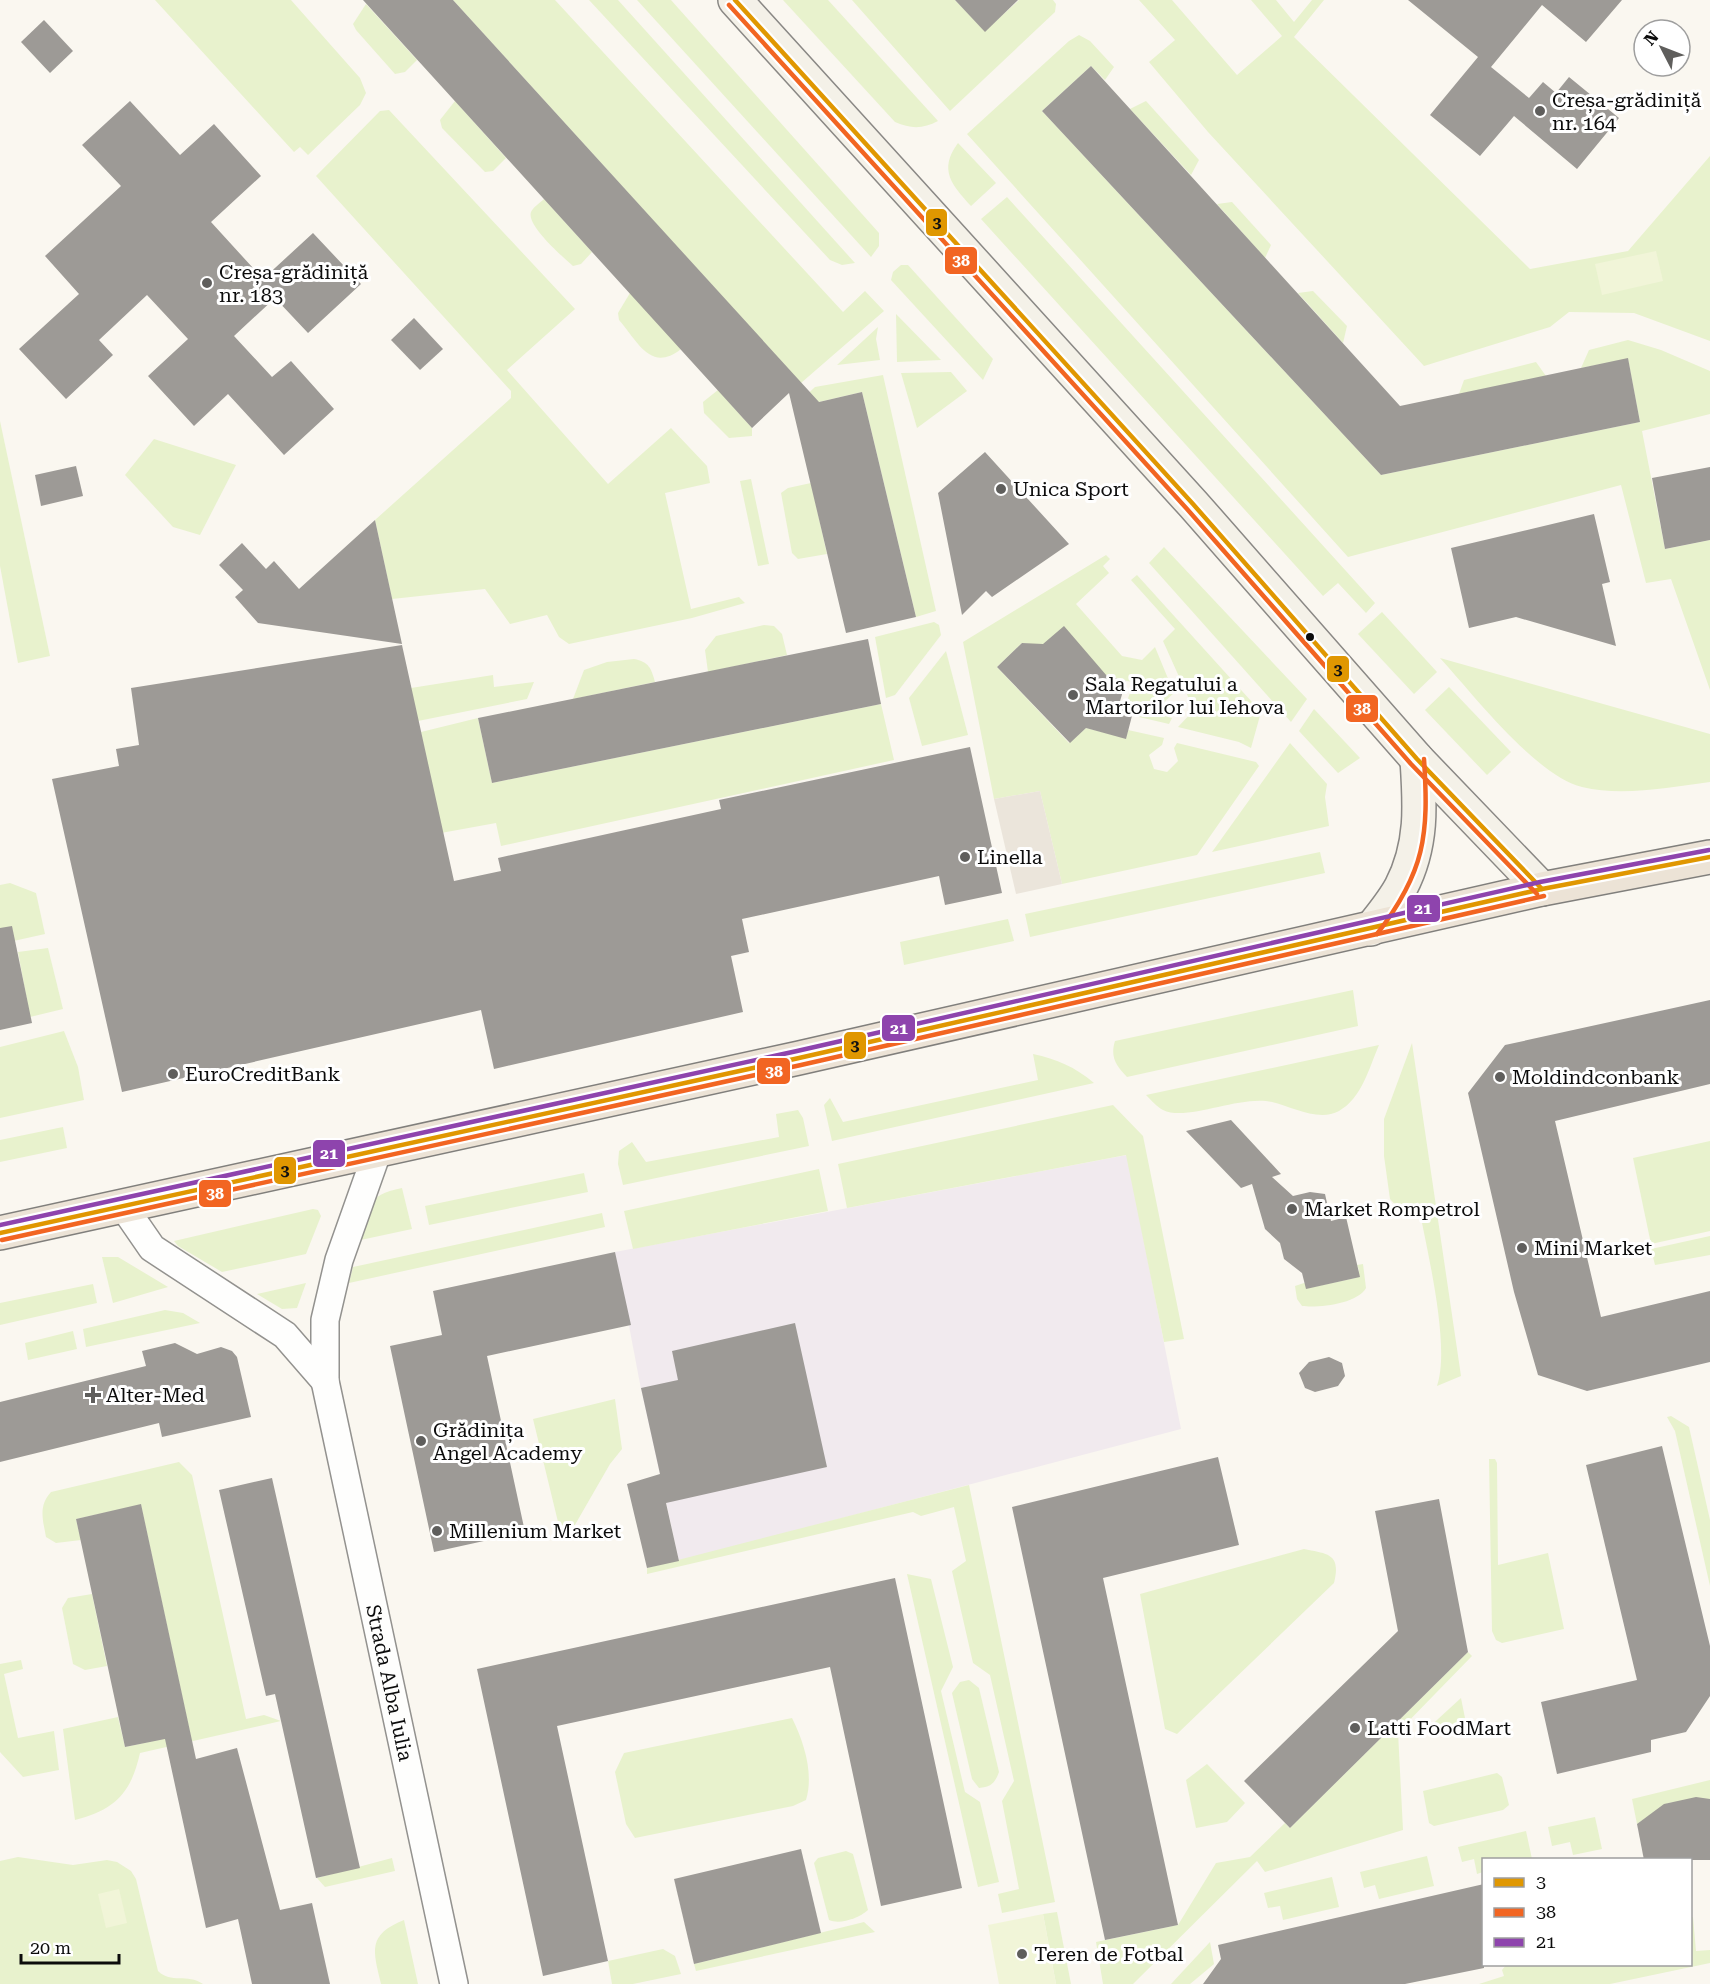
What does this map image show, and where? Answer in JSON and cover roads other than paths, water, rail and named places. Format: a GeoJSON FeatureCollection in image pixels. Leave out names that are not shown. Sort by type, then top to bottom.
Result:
{"type":"FeatureCollection","features":[{"type":"Feature","properties":{"kind":"main road"},"geometry":{"type":"LineString","coordinates":[[735,0],[1185,496],[1417,759],[1542,890]]}},
{"type":"Feature","properties":{"kind":"main road"},"geometry":{"type":"LineString","coordinates":[[1371,929],[1400,889],[1415,856],[1420,823],[1417,759]]}},
{"type":"Feature","properties":{"kind":"main road"},"geometry":{"type":"LineString","coordinates":[[0,1233],[1542,890],[1710,857]]}},
{"type":"Feature","properties":{"kind":"street","name":"Strada Alba Iulia"},"geometry":{"type":"LineString","coordinates":[[378,1150],[339,1260],[329,1300],[325,1320],[325,1381],[454,1984]]}},
{"type":"Feature","properties":{"kind":"street","name":"Strada Alba Iulia"},"geometry":{"type":"LineString","coordinates":[[123,1206],[152,1248],[285,1335],[325,1381]]}},
{"type":"Feature","properties":{"kind":"place","name":"Creșa-grădiniță nr. 164"},"geometry":{"type":"Point","coordinates":[1540,111]}},
{"type":"Feature","properties":{"kind":"place","name":"Creșa-grădiniță nr. 183"},"geometry":{"type":"Point","coordinates":[207,283]}},
{"type":"Feature","properties":{"kind":"place","name":"Unica Sport"},"geometry":{"type":"Point","coordinates":[1001,489]}},
{"type":"Feature","properties":{"kind":"place","name":"Sala Regatului a Martorilor lui Iehova"},"geometry":{"type":"Point","coordinates":[1073,695]}},
{"type":"Feature","properties":{"kind":"place","name":"Linella"},"geometry":{"type":"Point","coordinates":[965,857]}},
{"type":"Feature","properties":{"kind":"place","name":"EuroCreditBank"},"geometry":{"type":"Point","coordinates":[173,1074]}},
{"type":"Feature","properties":{"kind":"place","name":"Moldindconbank"},"geometry":{"type":"Point","coordinates":[1500,1077]}},
{"type":"Feature","properties":{"kind":"place","name":"Market Rompetrol"},"geometry":{"type":"Point","coordinates":[1292,1209]}},
{"type":"Feature","properties":{"kind":"place","name":"Mini Market"},"geometry":{"type":"Point","coordinates":[1522,1248]}},
{"type":"Feature","properties":{"kind":"place","name":"Alter-Med"},"geometry":{"type":"Point","coordinates":[93,1395]}},
{"type":"Feature","properties":{"kind":"place","name":"Grădinița Angel Academy"},"geometry":{"type":"Point","coordinates":[421,1441]}},
{"type":"Feature","properties":{"kind":"place","name":"Millenium Market"},"geometry":{"type":"Point","coordinates":[437,1531]}},
{"type":"Feature","properties":{"kind":"place","name":"Latti FoodMart"},"geometry":{"type":"Point","coordinates":[1355,1728]}},
{"type":"Feature","properties":{"kind":"place","name":"Teren de Fotbal"},"geometry":{"type":"Point","coordinates":[1022,1954]}}]}
